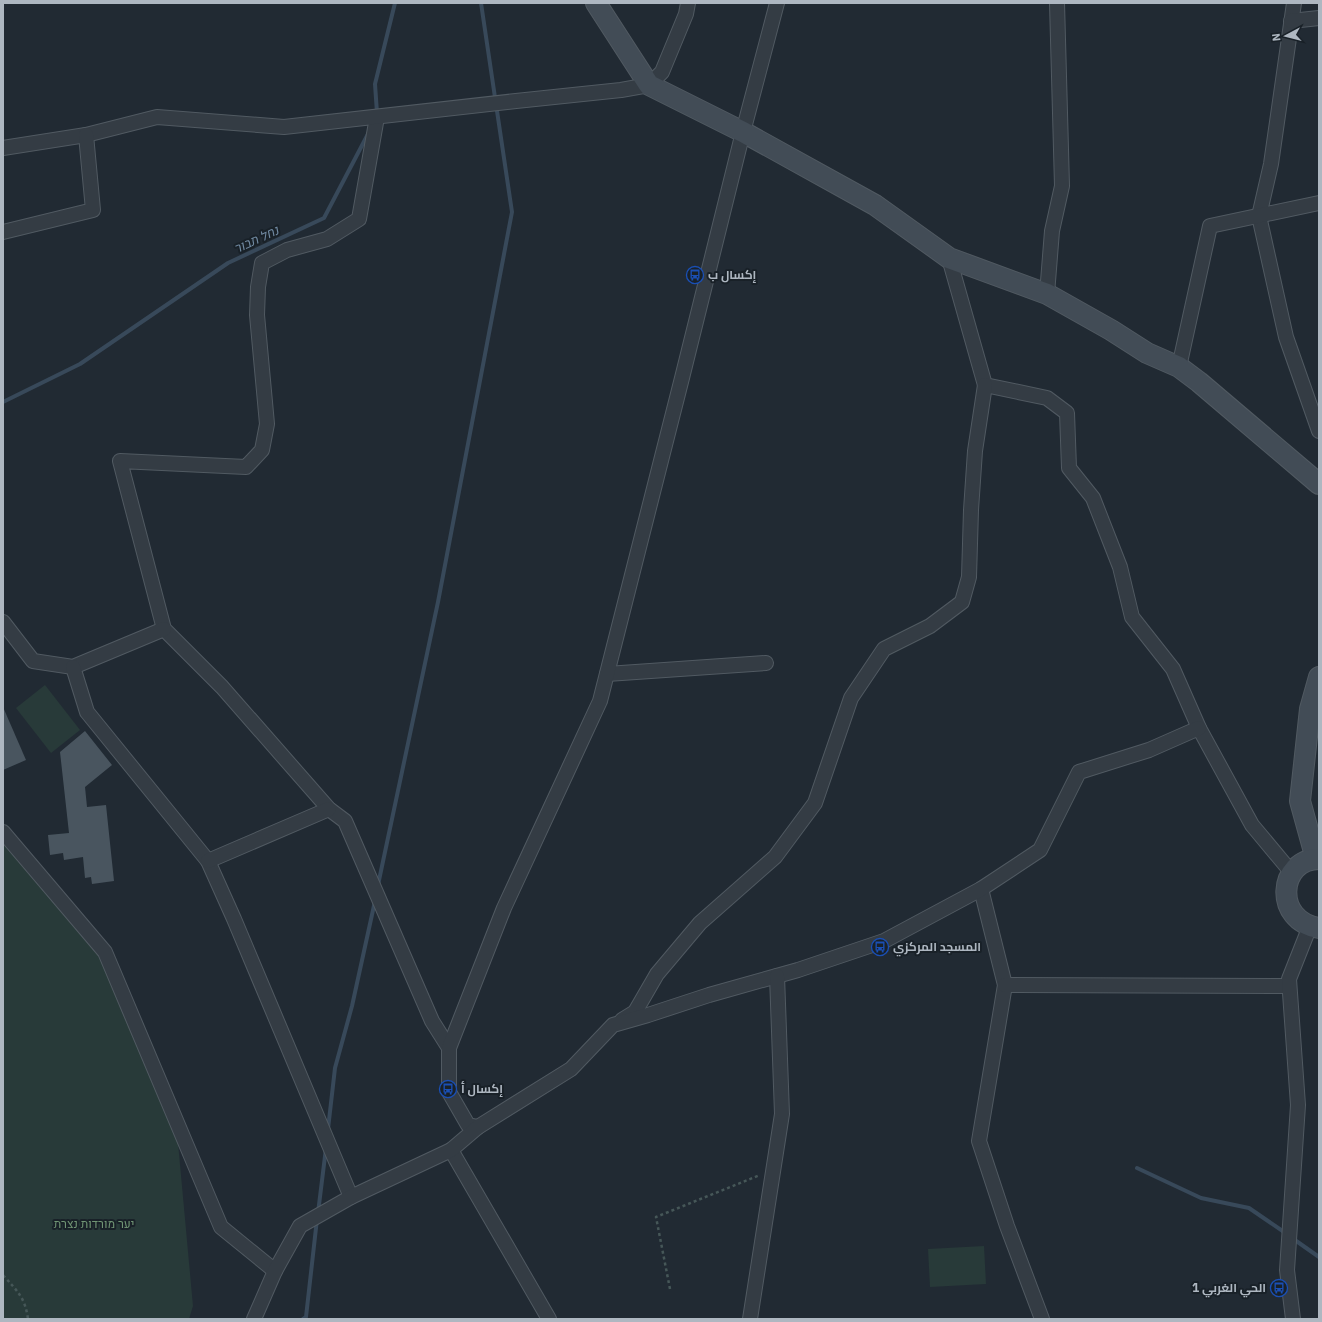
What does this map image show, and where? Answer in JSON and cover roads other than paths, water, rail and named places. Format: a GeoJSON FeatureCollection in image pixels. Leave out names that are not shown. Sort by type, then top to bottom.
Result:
{"type":"FeatureCollection","features":[{"type":"Feature","properties":{"kind":"street"},"geometry":{"type":"LineString","coordinates":[[596,3],[649,86],[742,132],[875,205],[949,258],[1048,294],[1111,330],[1147,353],[1179,367],[1199,382],[1319,484]]}},
{"type":"Feature","properties":{"kind":"street"},"geometry":{"type":"LineString","coordinates":[[3,148],[86,135],[157,116],[284,127],[649,86],[662,72],[686,14],[688,3]]}},
{"type":"Feature","properties":{"kind":"street"},"geometry":{"type":"LineString","coordinates":[[478,1127],[468,1125],[449,1092],[449,1048],[504,908],[600,701],[682,378],[742,132],[776,3]]}},
{"type":"Feature","properties":{"kind":"street"},"geometry":{"type":"LineString","coordinates":[[1048,294],[1052,231],[1062,186],[1057,3]]}},
{"type":"Feature","properties":{"kind":"street"},"geometry":{"type":"LineString","coordinates":[[1294,3],[1271,164],[1259,216],[1286,338],[1315,406],[1319,431]]}},
{"type":"Feature","properties":{"kind":"street"},"geometry":{"type":"LineString","coordinates":[[1291,21],[1319,18]]}},
{"type":"Feature","properties":{"kind":"street"},"geometry":{"type":"LineString","coordinates":[[377,117],[359,219],[327,239],[287,250],[262,263],[258,287],[257,314],[267,424],[262,450],[246,467],[120,461],[164,629],[222,687],[329,809],[345,821],[432,1021],[449,1048]]}},
{"type":"Feature","properties":{"kind":"street"},"geometry":{"type":"LineString","coordinates":[[3,232],[93,210],[86,135]]}},
{"type":"Feature","properties":{"kind":"street"},"geometry":{"type":"LineString","coordinates":[[1179,367],[1210,226],[1319,203]]}},
{"type":"Feature","properties":{"kind":"street"},"geometry":{"type":"LineString","coordinates":[[254,1319],[275,1271],[300,1226],[351,1197],[451,1150],[478,1127],[571,1069],[613,1025],[634,1012],[657,974],[700,924],[775,857],[815,803],[851,698],[884,649],[930,626],[962,602],[969,578],[970,510],[975,451],[985,385],[949,258]]}},
{"type":"Feature","properties":{"kind":"street"},"geometry":{"type":"LineString","coordinates":[[985,385],[1047,398],[1067,413],[1069,468],[1094,498],[1120,567],[1132,617],[1173,670],[1199,728],[1252,825],[1292,873]]}},
{"type":"Feature","properties":{"kind":"street"},"geometry":{"type":"LineString","coordinates":[[3,622],[33,661],[74,667],[164,629]]}},
{"type":"Feature","properties":{"kind":"street"},"geometry":{"type":"LineString","coordinates":[[607,674],[766,664]]}},
{"type":"Feature","properties":{"kind":"street"},"geometry":{"type":"LineString","coordinates":[[74,667],[87,712],[208,861],[234,919],[351,1197]]}},
{"type":"Feature","properties":{"kind":"street"},"geometry":{"type":"LineString","coordinates":[[1294,1319],[1288,1270],[1298,1105],[1289,979],[1314,927],[1300,921],[1292,914],[1287,904],[1286,893],[1288,882],[1292,873],[1299,866],[1318,859],[1300,801],[1310,709],[1319,677]]}},
{"type":"Feature","properties":{"kind":"street"},"geometry":{"type":"LineString","coordinates":[[613,1025],[709,995],[777,976],[884,941],[982,889],[1040,850],[1078,772],[1149,750],[1199,728]]}},
{"type":"Feature","properties":{"kind":"street"},"geometry":{"type":"LineString","coordinates":[[208,861],[329,809]]}},
{"type":"Feature","properties":{"kind":"street"},"geometry":{"type":"LineString","coordinates":[[3,832],[105,952],[221,1227],[275,1271]]}},
{"type":"Feature","properties":{"kind":"street"},"geometry":{"type":"LineString","coordinates":[[982,889],[1005,985],[979,1141],[1007,1226],[1042,1319]]}},
{"type":"Feature","properties":{"kind":"street"},"geometry":{"type":"LineString","coordinates":[[750,1319],[782,1114],[777,976]]}},
{"type":"Feature","properties":{"kind":"street"},"geometry":{"type":"LineString","coordinates":[[1005,985],[1289,986]]}},
{"type":"Feature","properties":{"kind":"street"},"geometry":{"type":"LineString","coordinates":[[451,1150],[549,1319]]}},
{"type":"Feature","properties":{"kind":"waterway","name":"נחל תבור"},"geometry":{"type":"LineString","coordinates":[[377,113],[375,84],[395,3]]}},
{"type":"Feature","properties":{"kind":"waterway"},"geometry":{"type":"LineString","coordinates":[[378,885],[438,602],[512,212],[481,3]]}},
{"type":"Feature","properties":{"kind":"waterway","name":"נחל תבור"},"geometry":{"type":"LineString","coordinates":[[3,402],[80,364],[228,263],[324,218],[369,132]]}},
{"type":"Feature","properties":{"kind":"waterway"},"geometry":{"type":"LineString","coordinates":[[328,1129],[335,1068],[352,1006],[375,901]]}},
{"type":"Feature","properties":{"kind":"waterway"},"geometry":{"type":"LineString","coordinates":[[318,1213],[326,1148]]}},
{"type":"Feature","properties":{"kind":"waterway"},"geometry":{"type":"LineString","coordinates":[[1137,1168],[1201,1198],[1249,1208],[1287,1234]]}},
{"type":"Feature","properties":{"kind":"waterway"},"geometry":{"type":"LineString","coordinates":[[303,1319],[306,1317],[317,1219]]}},
{"type":"Feature","properties":{"kind":"waterway"},"geometry":{"type":"LineString","coordinates":[[1292,1238],[1319,1257]]}},
{"type":"Feature","properties":{"kind":"place","name":"إكسال ب"},"geometry":{"type":"Point","coordinates":[695,275]}},
{"type":"Feature","properties":{"kind":"place","name":"المسجد المركزي"},"geometry":{"type":"Point","coordinates":[880,947]}},
{"type":"Feature","properties":{"kind":"place","name":"إكسال أ"},"geometry":{"type":"Point","coordinates":[448,1089]}},
{"type":"Feature","properties":{"kind":"place","name":"الحي الغربي 1"},"geometry":{"type":"Point","coordinates":[1279,1288]}},
{"type":"Feature","properties":{"kind":"park label","name":"יער מורדות נצרת"},"geometry":{"type":"Point","coordinates":[94,1224]}}]}
